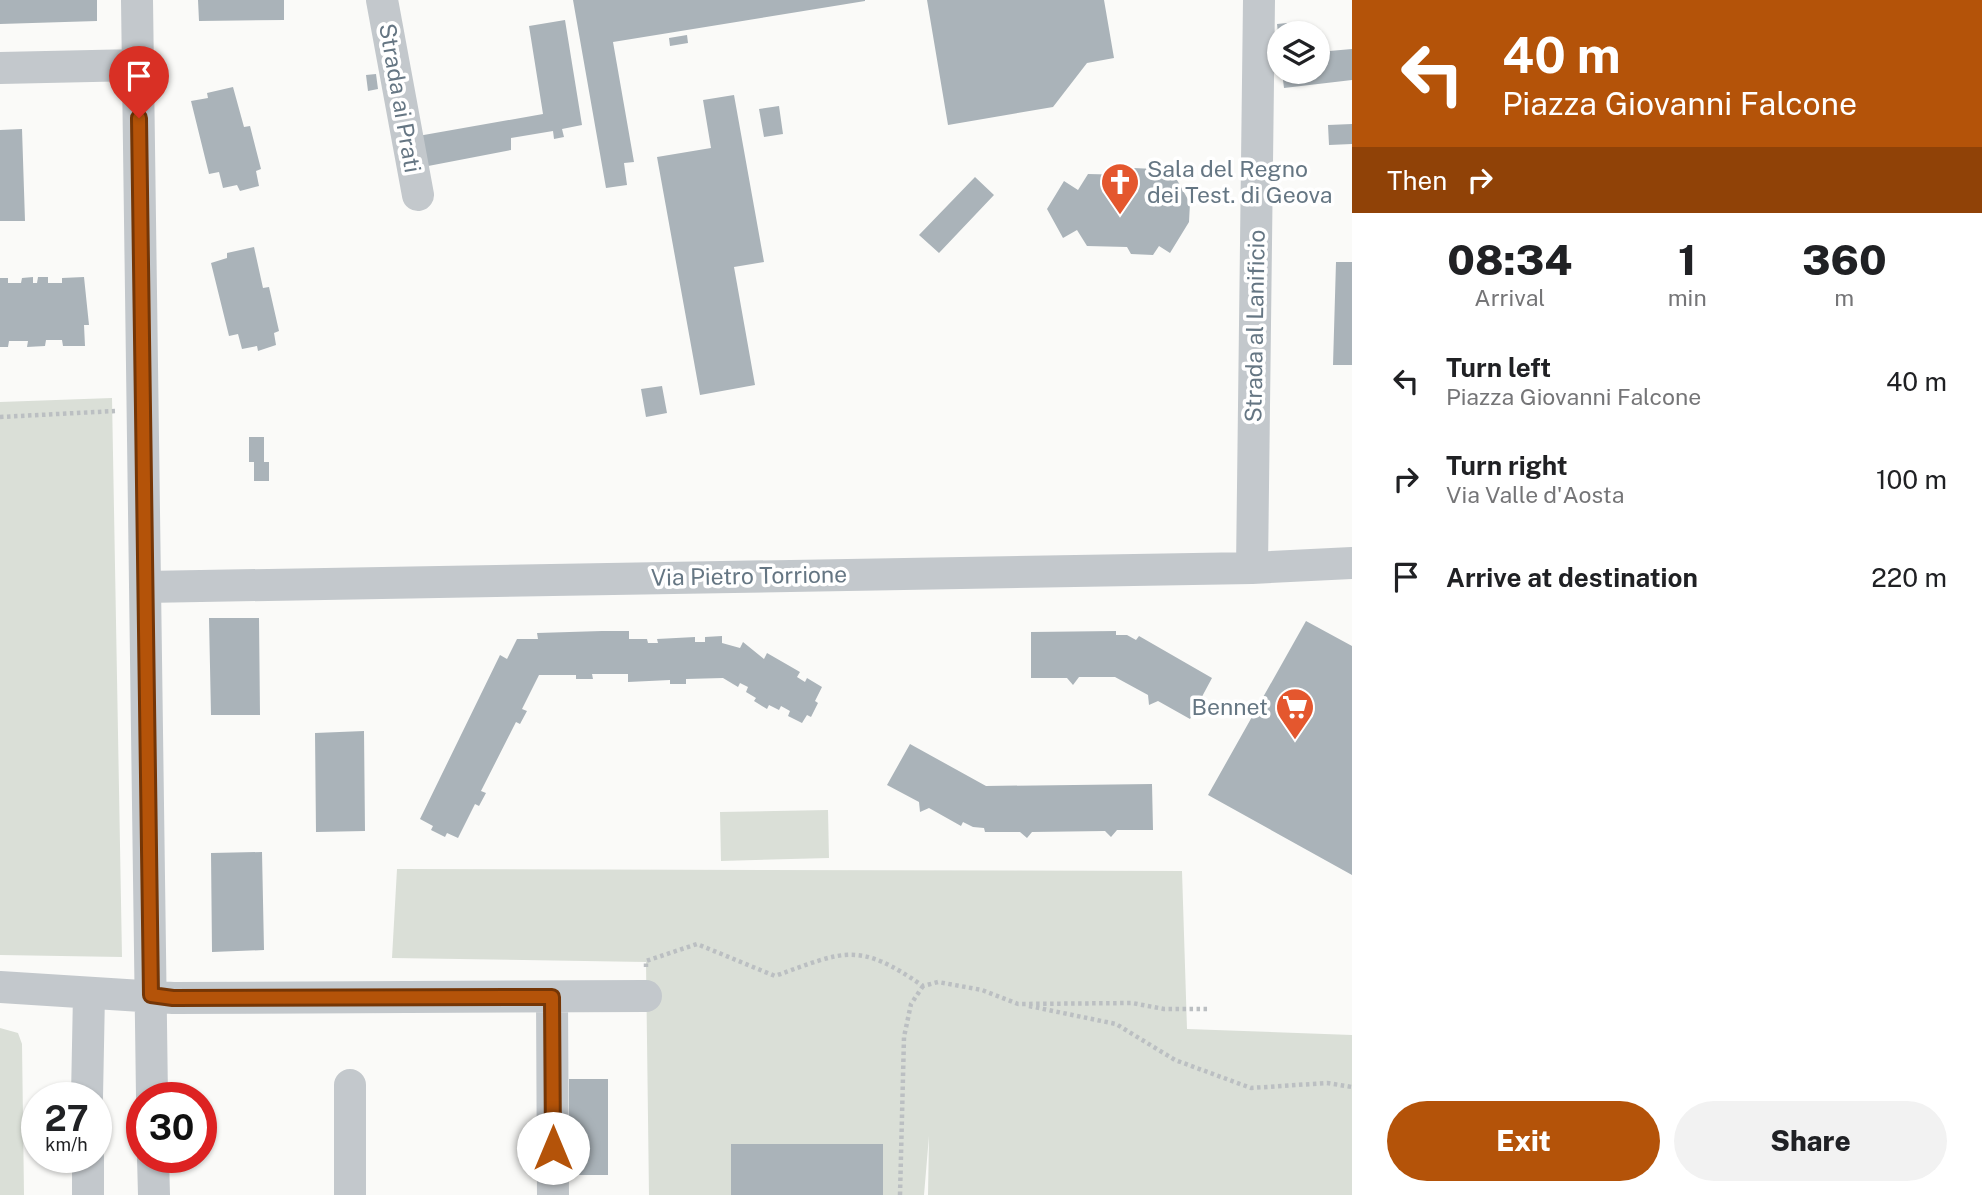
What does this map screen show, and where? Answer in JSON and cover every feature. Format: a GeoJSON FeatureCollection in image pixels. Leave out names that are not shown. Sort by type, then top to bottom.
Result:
{"type":"FeatureCollection","features":[{"type":"Feature","properties":{"kind":"street"},"geometry":{"type":"LineString","coordinates":[[137,0],[152,1082]]}},
{"type":"Feature","properties":{"kind":"street","name":"Strada ai Prati"},"geometry":{"type":"LineString","coordinates":[[382,0],[418,195]]}},
{"type":"Feature","properties":{"kind":"street","name":"Strada al Lanificio"},"geometry":{"type":"LineString","coordinates":[[1252,568],[1259,0]]}},
{"type":"Feature","properties":{"kind":"street"},"geometry":{"type":"LineString","coordinates":[[0,68],[138,65]]}},
{"type":"Feature","properties":{"kind":"street","name":"Via Pietro Torrione"},"geometry":{"type":"LineString","coordinates":[[145,587],[1352,564]]}},
{"type":"Feature","properties":{"kind":"street"},"geometry":{"type":"LineString","coordinates":[[0,987],[89,995],[151,995],[173,998],[646,996]]}},
{"type":"Feature","properties":{"kind":"street"},"geometry":{"type":"LineString","coordinates":[[87,1082],[89,995]]}},
{"type":"Feature","properties":{"kind":"street"},"geometry":{"type":"LineString","coordinates":[[552,997],[554,1195]]}},
{"type":"Feature","properties":{"kind":"street"},"geometry":{"type":"LineString","coordinates":[[350,1085],[351,1195]]}},
{"type":"Feature","properties":{"kind":"street"},"geometry":{"type":"LineString","coordinates":[[88,1173],[88,1195]]}},
{"type":"Feature","properties":{"kind":"street"},"geometry":{"type":"LineString","coordinates":[[153,1173],[154,1195]]}},
{"type":"Feature","properties":{"kind":"path"},"geometry":{"type":"LineString","coordinates":[[0,417],[143,410]]}},
{"type":"Feature","properties":{"kind":"path"},"geometry":{"type":"LineString","coordinates":[[646,996],[646,961],[697,944],[775,976],[833,956],[860,954],[893,965],[923,986]]}},
{"type":"Feature","properties":{"kind":"path"},"geometry":{"type":"LineString","coordinates":[[900,1195],[904,1037],[911,1004],[923,986],[938,982],[982,990],[1018,1004],[1116,1024],[1175,1060],[1251,1088],[1326,1083],[1352,1087]]}},
{"type":"Feature","properties":{"kind":"path"},"geometry":{"type":"LineString","coordinates":[[1018,1004],[1132,1003],[1164,1009],[1208,1009]]}},
{"type":"Feature","properties":{"kind":"shaded area"},"geometry":{"type":"Polygon","coordinates":[[[112,398],[122,957],[0,955],[0,402],[112,398]]]}},
{"type":"Feature","properties":{"kind":"shaded area"},"geometry":{"type":"Polygon","coordinates":[[[828,810],[829,858],[721,861],[720,812],[828,810]]]}},
{"type":"Feature","properties":{"kind":"shaded area"},"geometry":{"type":"Polygon","coordinates":[[[397,869],[1182,871],[1187,1029],[1352,1035],[1352,1195],[928,1195],[929,1136],[924,1195],[649,1195],[646,962],[392,958],[397,869]]]}},
{"type":"Feature","properties":{"kind":"shaded area"},"geometry":{"type":"Polygon","coordinates":[[[0,1028],[18,1033],[22,1044],[21,1173],[24,1173],[24,1195],[0,1195],[0,1028]]]}},
{"type":"Feature","properties":{"kind":"building"},"geometry":{"type":"Polygon","coordinates":[[[0,0],[97,0],[97,21],[0,24],[0,0]]]}},
{"type":"Feature","properties":{"kind":"building"},"geometry":{"type":"Polygon","coordinates":[[[198,0],[284,0],[284,20],[199,21],[198,0]]]}},
{"type":"Feature","properties":{"kind":"building"},"geometry":{"type":"Polygon","coordinates":[[[573,0],[865,1],[613,42],[634,162],[624,163],[627,185],[606,188],[573,0]]]}},
{"type":"Feature","properties":{"kind":"building"},"geometry":{"type":"Polygon","coordinates":[[[927,0],[1104,0],[1114,58],[1087,63],[1053,107],[948,125],[927,0]]]}},
{"type":"Feature","properties":{"kind":"building"},"geometry":{"type":"Polygon","coordinates":[[[565,20],[582,125],[562,129],[564,137],[554,139],[553,131],[511,138],[511,150],[423,167],[418,136],[543,114],[529,26],[565,20]]]}},
{"type":"Feature","properties":{"kind":"building"},"geometry":{"type":"Polygon","coordinates":[[[687,35],[688,43],[670,46],[669,38],[687,35]]]}},
{"type":"Feature","properties":{"kind":"building"},"geometry":{"type":"Polygon","coordinates":[[[1352,49],[1352,80],[1330,83],[1330,51],[1352,49]]]}},
{"type":"Feature","properties":{"kind":"building"},"geometry":{"type":"Polygon","coordinates":[[[376,74],[378,89],[368,91],[366,75],[376,74]]]}},
{"type":"Feature","properties":{"kind":"building"},"geometry":{"type":"Polygon","coordinates":[[[1284,84],[1318,84],[1284,88],[1284,84]]]}},
{"type":"Feature","properties":{"kind":"building"},"geometry":{"type":"Polygon","coordinates":[[[233,87],[244,127],[250,126],[261,169],[256,171],[259,186],[240,191],[237,185],[223,188],[219,172],[209,174],[191,101],[208,98],[207,93],[233,87]]]}},
{"type":"Feature","properties":{"kind":"building"},"geometry":{"type":"Polygon","coordinates":[[[734,95],[764,262],[734,267],[755,385],[700,395],[657,157],[711,148],[703,100],[734,95]]]}},
{"type":"Feature","properties":{"kind":"building"},"geometry":{"type":"Polygon","coordinates":[[[779,106],[783,134],[764,137],[759,109],[779,106]]]}},
{"type":"Feature","properties":{"kind":"building"},"geometry":{"type":"Polygon","coordinates":[[[1352,124],[1352,144],[1329,145],[1328,125],[1352,124]]]}},
{"type":"Feature","properties":{"kind":"building"},"geometry":{"type":"Polygon","coordinates":[[[22,129],[25,221],[0,221],[0,130],[22,129]]]}},
{"type":"Feature","properties":{"kind":"building","name":"Sala del Regno dei Test. di Geova"},"geometry":{"type":"Polygon","coordinates":[[[1133,168],[1155,169],[1160,178],[1172,171],[1190,203],[1189,222],[1170,253],[1159,246],[1153,255],[1131,254],[1127,247],[1087,246],[1077,230],[1063,238],[1047,209],[1064,181],[1078,190],[1088,174],[1129,175],[1133,168]]]}},
{"type":"Feature","properties":{"kind":"building"},"geometry":{"type":"Polygon","coordinates":[[[975,177],[994,195],[939,253],[919,235],[975,177]]]}},
{"type":"Feature","properties":{"kind":"building"},"geometry":{"type":"Polygon","coordinates":[[[254,247],[263,288],[269,287],[279,331],[274,333],[276,345],[258,351],[257,346],[242,349],[238,334],[229,336],[211,263],[227,258],[227,253],[254,247]]]}},
{"type":"Feature","properties":{"kind":"building"},"geometry":{"type":"Polygon","coordinates":[[[1336,262],[1352,262],[1352,365],[1333,365],[1336,262]]]}},
{"type":"Feature","properties":{"kind":"building"},"geometry":{"type":"Polygon","coordinates":[[[33,277],[33,283],[37,283],[38,277],[48,277],[48,283],[62,283],[62,278],[84,277],[89,325],[84,325],[85,346],[63,346],[62,340],[46,340],[45,346],[27,347],[28,341],[9,341],[8,347],[0,347],[0,278],[8,278],[8,283],[21,283],[22,278],[33,277]]]}},
{"type":"Feature","properties":{"kind":"building"},"geometry":{"type":"Polygon","coordinates":[[[662,386],[667,413],[646,417],[641,389],[662,386]]]}},
{"type":"Feature","properties":{"kind":"building"},"geometry":{"type":"Polygon","coordinates":[[[249,437],[264,437],[264,462],[269,462],[269,481],[254,481],[254,462],[249,462],[249,437]]]}},
{"type":"Feature","properties":{"kind":"building"},"geometry":{"type":"Polygon","coordinates":[[[209,618],[259,618],[260,715],[211,715],[209,618]]]}},
{"type":"Feature","properties":{"kind":"building","name":"Bennet"},"geometry":{"type":"Polygon","coordinates":[[[1306,621],[1352,646],[1352,875],[1208,795],[1306,621]]]}},
{"type":"Feature","properties":{"kind":"building"},"geometry":{"type":"Polygon","coordinates":[[[629,631],[629,639],[647,639],[648,643],[658,643],[657,639],[695,637],[695,642],[705,642],[705,637],[722,636],[722,643],[740,648],[743,642],[764,659],[767,653],[800,672],[797,677],[805,682],[807,678],[822,687],[815,701],[818,703],[811,717],[807,715],[802,723],[788,716],[790,711],[781,706],[779,710],[769,705],[767,709],[746,692],[748,687],[740,683],[738,687],[723,678],[686,679],[686,684],[670,684],[670,680],[628,682],[628,674],[592,674],[593,679],[576,679],[576,675],[539,675],[522,709],[527,711],[520,724],[516,722],[481,791],[486,793],[479,806],[475,804],[458,838],[447,833],[445,837],[431,830],[433,826],[420,819],[500,655],[507,659],[517,639],[538,639],[537,633],[629,631]]]}},
{"type":"Feature","properties":{"kind":"building"},"geometry":{"type":"Polygon","coordinates":[[[1116,631],[1116,635],[1127,635],[1136,640],[1139,636],[1212,678],[1190,719],[1158,701],[1149,705],[1148,695],[1115,677],[1079,677],[1073,685],[1067,678],[1031,678],[1031,632],[1116,631]]]}},
{"type":"Feature","properties":{"kind":"building"},"geometry":{"type":"Polygon","coordinates":[[[364,731],[365,831],[316,832],[315,733],[364,731]]]}},
{"type":"Feature","properties":{"kind":"building"},"geometry":{"type":"Polygon","coordinates":[[[910,744],[986,786],[1152,784],[1153,830],[1117,830],[1111,837],[1105,831],[1032,832],[1027,838],[1020,832],[985,832],[984,828],[963,822],[961,826],[929,808],[920,812],[919,802],[887,785],[910,744]]]}},
{"type":"Feature","properties":{"kind":"building"},"geometry":{"type":"Polygon","coordinates":[[[262,852],[264,950],[212,952],[211,853],[262,852]]]}},
{"type":"Feature","properties":{"kind":"building"},"geometry":{"type":"Polygon","coordinates":[[[569,1079],[608,1079],[608,1175],[569,1175],[569,1079]]]}},
{"type":"Feature","properties":{"kind":"building"},"geometry":{"type":"Polygon","coordinates":[[[731,1144],[883,1144],[883,1195],[731,1195],[731,1144]]]}},
{"type":"Feature","properties":{"kind":"place","name":"Sala del Regno dei Test. di Geova"},"geometry":{"type":"Point","coordinates":[1120,216]}},
{"type":"Feature","properties":{"kind":"place","name":"Bennet"},"geometry":{"type":"Point","coordinates":[1295,741]}},
{"type":"Feature","properties":{"kind":"route"},"geometry":{"type":"LineString","coordinates":[[139,118],[151,995],[173,998],[552,997],[553,1148]]}}]}
